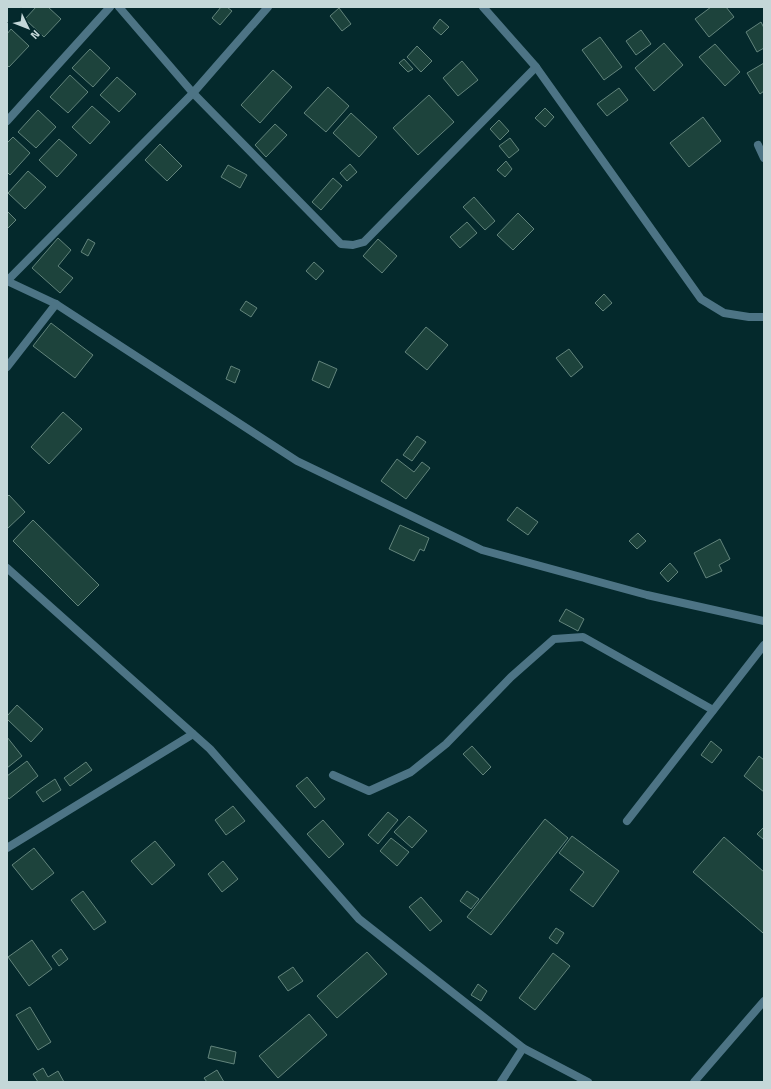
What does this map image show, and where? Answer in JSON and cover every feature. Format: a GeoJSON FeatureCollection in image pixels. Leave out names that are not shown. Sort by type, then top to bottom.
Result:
{"type":"FeatureCollection","features":[{"type":"Feature","properties":{"kind":"street"},"geometry":{"type":"LineString","coordinates":[[7,121],[110,7]]}},
{"type":"Feature","properties":{"kind":"street"},"geometry":{"type":"LineString","coordinates":[[119,7],[193,93],[341,244],[353,245],[364,242],[536,67]]}},
{"type":"Feature","properties":{"kind":"street"},"geometry":{"type":"LineString","coordinates":[[268,7],[193,93],[7,281],[56,304],[297,461],[482,550],[647,595],[764,621]]}},
{"type":"Feature","properties":{"kind":"street"},"geometry":{"type":"LineString","coordinates":[[483,7],[536,67],[701,299],[724,313],[749,317],[764,317]]}},
{"type":"Feature","properties":{"kind":"street"},"geometry":{"type":"LineString","coordinates":[[758,145],[764,158]]}},
{"type":"Feature","properties":{"kind":"street"},"geometry":{"type":"LineString","coordinates":[[7,367],[56,304]]}},
{"type":"Feature","properties":{"kind":"street"},"geometry":{"type":"LineString","coordinates":[[8,572],[210,749],[359,919],[523,1048],[588,1082]]}},
{"type":"Feature","properties":{"kind":"street"},"geometry":{"type":"LineString","coordinates":[[333,775],[368,791],[411,772],[446,744],[511,677],[554,639],[583,637],[714,710]]}},
{"type":"Feature","properties":{"kind":"street"},"geometry":{"type":"LineString","coordinates":[[627,821],[764,645]]}},
{"type":"Feature","properties":{"kind":"street"},"geometry":{"type":"LineString","coordinates":[[7,848],[193,734]]}},
{"type":"Feature","properties":{"kind":"street"},"geometry":{"type":"LineString","coordinates":[[694,1082],[764,1001]]}},
{"type":"Feature","properties":{"kind":"street"},"geometry":{"type":"LineString","coordinates":[[501,1082],[523,1048]]}},
{"type":"Feature","properties":{"kind":"building"},"geometry":{"type":"Polygon","coordinates":[[[36,7],[48,7],[61,19],[44,37],[25,19],[36,7]]]}},
{"type":"Feature","properties":{"kind":"building"},"geometry":{"type":"Polygon","coordinates":[[[221,7],[227,7],[232,11],[220,25],[212,18],[221,7]]]}},
{"type":"Feature","properties":{"kind":"building"},"geometry":{"type":"Polygon","coordinates":[[[711,7],[726,7],[734,17],[709,37],[695,19],[711,7]]]}},
{"type":"Feature","properties":{"kind":"building"},"geometry":{"type":"Polygon","coordinates":[[[339,8],[351,24],[342,31],[330,16],[339,8]]]}},
{"type":"Feature","properties":{"kind":"building"},"geometry":{"type":"Polygon","coordinates":[[[440,19],[449,27],[441,35],[433,28],[440,19]]]}},
{"type":"Feature","properties":{"kind":"building"},"geometry":{"type":"Polygon","coordinates":[[[761,22],[764,28],[764,48],[757,52],[746,32],[761,22]]]}},
{"type":"Feature","properties":{"kind":"building"},"geometry":{"type":"Polygon","coordinates":[[[11,29],[29,46],[9,67],[7,65],[7,34],[11,29]]]}},
{"type":"Feature","properties":{"kind":"building"},"geometry":{"type":"Polygon","coordinates":[[[641,30],[651,44],[636,55],[626,41],[641,30]]]}},
{"type":"Feature","properties":{"kind":"building"},"geometry":{"type":"Polygon","coordinates":[[[600,37],[622,67],[604,80],[582,50],[600,37]]]}},
{"type":"Feature","properties":{"kind":"building"},"geometry":{"type":"Polygon","coordinates":[[[664,43],[683,65],[654,91],[635,68],[664,43]]]}},
{"type":"Feature","properties":{"kind":"building"},"geometry":{"type":"Polygon","coordinates":[[[715,44],[740,72],[725,86],[699,57],[715,44]]]}},
{"type":"Feature","properties":{"kind":"building"},"geometry":{"type":"Polygon","coordinates":[[[417,46],[432,61],[421,72],[407,57],[417,46]]]}},
{"type":"Feature","properties":{"kind":"building"},"geometry":{"type":"Polygon","coordinates":[[[90,49],[110,68],[93,87],[72,68],[90,49]]]}},
{"type":"Feature","properties":{"kind":"building"},"geometry":{"type":"Polygon","coordinates":[[[404,59],[413,69],[408,72],[399,63],[404,59]]]}},
{"type":"Feature","properties":{"kind":"building"},"geometry":{"type":"Polygon","coordinates":[[[462,61],[478,80],[458,96],[443,78],[462,61]]]}},
{"type":"Feature","properties":{"kind":"building"},"geometry":{"type":"Polygon","coordinates":[[[764,63],[764,91],[760,94],[747,73],[764,63]]]}},
{"type":"Feature","properties":{"kind":"building"},"geometry":{"type":"Polygon","coordinates":[[[273,70],[292,87],[260,123],[241,105],[273,70]]]}},
{"type":"Feature","properties":{"kind":"building"},"geometry":{"type":"Polygon","coordinates":[[[70,75],[88,92],[68,113],[50,97],[70,75]]]}},
{"type":"Feature","properties":{"kind":"building"},"geometry":{"type":"Polygon","coordinates":[[[117,77],[136,94],[119,112],[100,95],[117,77]]]}},
{"type":"Feature","properties":{"kind":"building"},"geometry":{"type":"Polygon","coordinates":[[[328,87],[349,106],[326,132],[304,113],[328,87]]]}},
{"type":"Feature","properties":{"kind":"building"},"geometry":{"type":"Polygon","coordinates":[[[619,88],[628,100],[607,116],[597,104],[619,88]]]}},
{"type":"Feature","properties":{"kind":"building"},"geometry":{"type":"Polygon","coordinates":[[[429,95],[454,122],[418,155],[393,128],[429,95]]]}},
{"type":"Feature","properties":{"kind":"building"},"geometry":{"type":"Polygon","coordinates":[[[92,106],[110,122],[90,144],[72,127],[92,106]]]}},
{"type":"Feature","properties":{"kind":"building"},"geometry":{"type":"Polygon","coordinates":[[[545,108],[554,117],[545,127],[535,118],[545,108]]]}},
{"type":"Feature","properties":{"kind":"building"},"geometry":{"type":"Polygon","coordinates":[[[38,110],[56,127],[36,148],[18,132],[38,110]]]}},
{"type":"Feature","properties":{"kind":"building"},"geometry":{"type":"Polygon","coordinates":[[[351,113],[377,137],[359,157],[333,133],[351,113]]]}},
{"type":"Feature","properties":{"kind":"building"},"geometry":{"type":"Polygon","coordinates":[[[703,117],[721,141],[689,167],[670,143],[703,117]]]}},
{"type":"Feature","properties":{"kind":"building"},"geometry":{"type":"Polygon","coordinates":[[[499,120],[509,131],[500,140],[490,129],[499,120]]]}},
{"type":"Feature","properties":{"kind":"building"},"geometry":{"type":"Polygon","coordinates":[[[275,124],[287,135],[266,157],[255,145],[275,124]]]}},
{"type":"Feature","properties":{"kind":"building"},"geometry":{"type":"Polygon","coordinates":[[[13,137],[30,153],[10,175],[7,172],[7,143],[13,137]]]}},
{"type":"Feature","properties":{"kind":"building"},"geometry":{"type":"Polygon","coordinates":[[[510,138],[519,150],[509,158],[499,146],[510,138]]]}},
{"type":"Feature","properties":{"kind":"building"},"geometry":{"type":"Polygon","coordinates":[[[59,139],[77,155],[57,177],[39,160],[59,139]]]}},
{"type":"Feature","properties":{"kind":"building"},"geometry":{"type":"Polygon","coordinates":[[[160,144],[182,166],[167,181],[145,160],[160,144]]]}},
{"type":"Feature","properties":{"kind":"building"},"geometry":{"type":"Polygon","coordinates":[[[506,161],[512,169],[505,177],[497,170],[506,161]]]}},
{"type":"Feature","properties":{"kind":"building"},"geometry":{"type":"Polygon","coordinates":[[[350,164],[357,172],[347,181],[340,173],[350,164]]]}},
{"type":"Feature","properties":{"kind":"building"},"geometry":{"type":"Polygon","coordinates":[[[228,165],[247,175],[240,188],[221,177],[228,165]]]}},
{"type":"Feature","properties":{"kind":"building"},"geometry":{"type":"Polygon","coordinates":[[[28,171],[46,187],[25,209],[8,193],[28,171]]]}},
{"type":"Feature","properties":{"kind":"building"},"geometry":{"type":"Polygon","coordinates":[[[333,178],[342,186],[321,210],[312,202],[333,178]]]}},
{"type":"Feature","properties":{"kind":"building"},"geometry":{"type":"Polygon","coordinates":[[[474,197],[495,221],[485,230],[463,207],[474,197]]]}},
{"type":"Feature","properties":{"kind":"building"},"geometry":{"type":"Polygon","coordinates":[[[7,211],[16,220],[7,229],[7,211]]]}},
{"type":"Feature","properties":{"kind":"building"},"geometry":{"type":"Polygon","coordinates":[[[518,213],[534,229],[513,250],[497,235],[518,213]]]}},
{"type":"Feature","properties":{"kind":"building"},"geometry":{"type":"Polygon","coordinates":[[[467,222],[477,233],[460,248],[450,237],[467,222]]]}},
{"type":"Feature","properties":{"kind":"building"},"geometry":{"type":"Polygon","coordinates":[[[58,238],[71,250],[58,266],[73,278],[60,293],[32,268],[58,238]]]}},
{"type":"Feature","properties":{"kind":"building"},"geometry":{"type":"Polygon","coordinates":[[[88,239],[95,243],[88,256],[81,252],[88,239]]]}},
{"type":"Feature","properties":{"kind":"building"},"geometry":{"type":"Polygon","coordinates":[[[378,239],[397,256],[382,273],[363,256],[378,239]]]}},
{"type":"Feature","properties":{"kind":"building"},"geometry":{"type":"Polygon","coordinates":[[[314,262],[324,271],[316,280],[306,271],[314,262]]]}},
{"type":"Feature","properties":{"kind":"building"},"geometry":{"type":"Polygon","coordinates":[[[604,294],[612,303],[603,311],[595,303],[604,294]]]}},
{"type":"Feature","properties":{"kind":"building"},"geometry":{"type":"Polygon","coordinates":[[[246,301],[257,308],[251,317],[240,310],[246,301]]]}},
{"type":"Feature","properties":{"kind":"building"},"geometry":{"type":"Polygon","coordinates":[[[51,323],[93,355],[75,378],[33,346],[51,323]]]}},
{"type":"Feature","properties":{"kind":"building"},"geometry":{"type":"Polygon","coordinates":[[[426,327],[448,345],[427,370],[405,352],[426,327]]]}},
{"type":"Feature","properties":{"kind":"building"},"geometry":{"type":"Polygon","coordinates":[[[569,349],[583,367],[571,377],[556,358],[569,349]]]}},
{"type":"Feature","properties":{"kind":"building"},"geometry":{"type":"Polygon","coordinates":[[[319,361],[337,369],[329,388],[312,380],[319,361]]]}},
{"type":"Feature","properties":{"kind":"building"},"geometry":{"type":"Polygon","coordinates":[[[231,366],[240,370],[235,383],[226,379],[231,366]]]}},
{"type":"Feature","properties":{"kind":"building"},"geometry":{"type":"Polygon","coordinates":[[[63,412],[82,429],[49,464],[31,447],[63,412]]]}},
{"type":"Feature","properties":{"kind":"building"},"geometry":{"type":"Polygon","coordinates":[[[417,436],[426,442],[412,461],[403,455],[417,436]]]}},
{"type":"Feature","properties":{"kind":"building"},"geometry":{"type":"Polygon","coordinates":[[[397,459],[414,472],[422,462],[430,468],[406,499],[381,481],[397,459]]]}},
{"type":"Feature","properties":{"kind":"building"},"geometry":{"type":"Polygon","coordinates":[[[9,495],[25,512],[7,529],[7,497],[9,495]]]}},
{"type":"Feature","properties":{"kind":"building"},"geometry":{"type":"Polygon","coordinates":[[[517,507],[538,522],[528,535],[507,520],[517,507]]]}},
{"type":"Feature","properties":{"kind":"building"},"geometry":{"type":"Polygon","coordinates":[[[33,520],[99,585],[78,606],[13,541],[33,520]]]}},
{"type":"Feature","properties":{"kind":"building"},"geometry":{"type":"Polygon","coordinates":[[[400,525],[429,538],[424,551],[420,549],[414,561],[389,549],[400,525]]]}},
{"type":"Feature","properties":{"kind":"building"},"geometry":{"type":"Polygon","coordinates":[[[638,533],[646,541],[637,549],[629,541],[638,533]]]}},
{"type":"Feature","properties":{"kind":"building"},"geometry":{"type":"Polygon","coordinates":[[[720,539],[730,559],[719,565],[722,571],[706,578],[694,553],[720,539]]]}},
{"type":"Feature","properties":{"kind":"building"},"geometry":{"type":"Polygon","coordinates":[[[670,563],[678,572],[668,582],[660,573],[670,563]]]}},
{"type":"Feature","properties":{"kind":"building"},"geometry":{"type":"Polygon","coordinates":[[[566,609],[584,619],[578,631],[559,621],[566,609]]]}},
{"type":"Feature","properties":{"kind":"building"},"geometry":{"type":"Polygon","coordinates":[[[17,705],[43,729],[31,742],[7,719],[7,716],[17,705]]]}},
{"type":"Feature","properties":{"kind":"building"},"geometry":{"type":"Polygon","coordinates":[[[7,737],[22,756],[7,768],[7,737]]]}},
{"type":"Feature","properties":{"kind":"building"},"geometry":{"type":"Polygon","coordinates":[[[711,741],[722,750],[712,763],[701,755],[711,741]]]}},
{"type":"Feature","properties":{"kind":"building"},"geometry":{"type":"Polygon","coordinates":[[[472,746],[491,767],[483,775],[463,754],[472,746]]]}},
{"type":"Feature","properties":{"kind":"building"},"geometry":{"type":"Polygon","coordinates":[[[759,756],[764,760],[764,792],[744,776],[759,756]]]}},
{"type":"Feature","properties":{"kind":"building"},"geometry":{"type":"Polygon","coordinates":[[[27,761],[38,776],[9,799],[7,796],[7,776],[27,761]]]}},
{"type":"Feature","properties":{"kind":"building"},"geometry":{"type":"Polygon","coordinates":[[[86,762],[92,770],[70,786],[64,778],[86,762]]]}},
{"type":"Feature","properties":{"kind":"building"},"geometry":{"type":"Polygon","coordinates":[[[307,777],[325,799],[315,808],[296,786],[307,777]]]}},
{"type":"Feature","properties":{"kind":"building"},"geometry":{"type":"Polygon","coordinates":[[[55,779],[61,790],[43,802],[36,792],[55,779]]]}},
{"type":"Feature","properties":{"kind":"building"},"geometry":{"type":"Polygon","coordinates":[[[233,806],[245,821],[226,835],[215,820],[233,806]]]}},
{"type":"Feature","properties":{"kind":"building"},"geometry":{"type":"Polygon","coordinates":[[[388,812],[398,820],[378,844],[368,835],[388,812]]]}},
{"type":"Feature","properties":{"kind":"building"},"geometry":{"type":"Polygon","coordinates":[[[409,816],[427,831],[412,848],[394,832],[409,816]]]}},
{"type":"Feature","properties":{"kind":"building"},"geometry":{"type":"Polygon","coordinates":[[[545,819],[568,838],[491,935],[467,917],[545,819]]]}},
{"type":"Feature","properties":{"kind":"building"},"geometry":{"type":"Polygon","coordinates":[[[323,820],[344,844],[329,858],[307,834],[323,820]]]}},
{"type":"Feature","properties":{"kind":"building"},"geometry":{"type":"Polygon","coordinates":[[[764,827],[764,840],[757,834],[764,827]]]}},
{"type":"Feature","properties":{"kind":"building"},"geometry":{"type":"Polygon","coordinates":[[[572,836],[619,871],[593,907],[570,890],[584,872],[559,853],[572,836]]]}},
{"type":"Feature","properties":{"kind":"building"},"geometry":{"type":"Polygon","coordinates":[[[724,837],[764,872],[763,933],[693,872],[724,837]]]}},
{"type":"Feature","properties":{"kind":"building"},"geometry":{"type":"Polygon","coordinates":[[[391,838],[409,852],[397,866],[380,851],[391,838]]]}},
{"type":"Feature","properties":{"kind":"building"},"geometry":{"type":"Polygon","coordinates":[[[155,841],[175,865],[152,885],[131,861],[155,841]]]}},
{"type":"Feature","properties":{"kind":"building"},"geometry":{"type":"Polygon","coordinates":[[[34,848],[54,873],[32,890],[12,865],[34,848]]]}},
{"type":"Feature","properties":{"kind":"building"},"geometry":{"type":"Polygon","coordinates":[[[223,861],[238,879],[222,892],[208,874],[223,861]]]}},
{"type":"Feature","properties":{"kind":"building"},"geometry":{"type":"Polygon","coordinates":[[[83,891],[106,922],[94,930],[71,900],[83,891]]]}},
{"type":"Feature","properties":{"kind":"building"},"geometry":{"type":"Polygon","coordinates":[[[467,891],[479,899],[471,909],[460,901],[467,891]]]}},
{"type":"Feature","properties":{"kind":"building"},"geometry":{"type":"Polygon","coordinates":[[[421,897],[442,921],[430,931],[409,907],[421,897]]]}},
{"type":"Feature","properties":{"kind":"building"},"geometry":{"type":"Polygon","coordinates":[[[556,928],[564,933],[557,944],[549,938],[556,928]]]}},
{"type":"Feature","properties":{"kind":"building"},"geometry":{"type":"Polygon","coordinates":[[[32,940],[52,969],[29,986],[8,957],[32,940]]]}},
{"type":"Feature","properties":{"kind":"building"},"geometry":{"type":"Polygon","coordinates":[[[61,949],[68,959],[59,966],[52,956],[61,949]]]}},
{"type":"Feature","properties":{"kind":"building"},"geometry":{"type":"Polygon","coordinates":[[[367,952],[387,974],[337,1018],[317,996],[367,952]]]}},
{"type":"Feature","properties":{"kind":"building"},"geometry":{"type":"Polygon","coordinates":[[[553,953],[570,966],[535,1010],[519,998],[553,953]]]}},
{"type":"Feature","properties":{"kind":"building"},"geometry":{"type":"Polygon","coordinates":[[[293,967],[303,981],[288,991],[278,977],[293,967]]]}},
{"type":"Feature","properties":{"kind":"building"},"geometry":{"type":"Polygon","coordinates":[[[478,984],[487,991],[481,1001],[471,995],[478,984]]]}},
{"type":"Feature","properties":{"kind":"building"},"geometry":{"type":"Polygon","coordinates":[[[30,1007],[51,1042],[38,1050],[16,1015],[30,1007]]]}},
{"type":"Feature","properties":{"kind":"building"},"geometry":{"type":"Polygon","coordinates":[[[309,1014],[327,1035],[278,1078],[259,1056],[309,1014]]]}},
{"type":"Feature","properties":{"kind":"building"},"geometry":{"type":"Polygon","coordinates":[[[211,1046],[236,1052],[234,1064],[208,1058],[211,1046]]]}},
{"type":"Feature","properties":{"kind":"building"},"geometry":{"type":"Polygon","coordinates":[[[43,1068],[48,1077],[58,1071],[64,1082],[38,1082],[33,1074],[43,1068]]]}},
{"type":"Feature","properties":{"kind":"building"},"geometry":{"type":"Polygon","coordinates":[[[217,1070],[224,1082],[207,1082],[204,1078],[217,1070]]]}}]}
